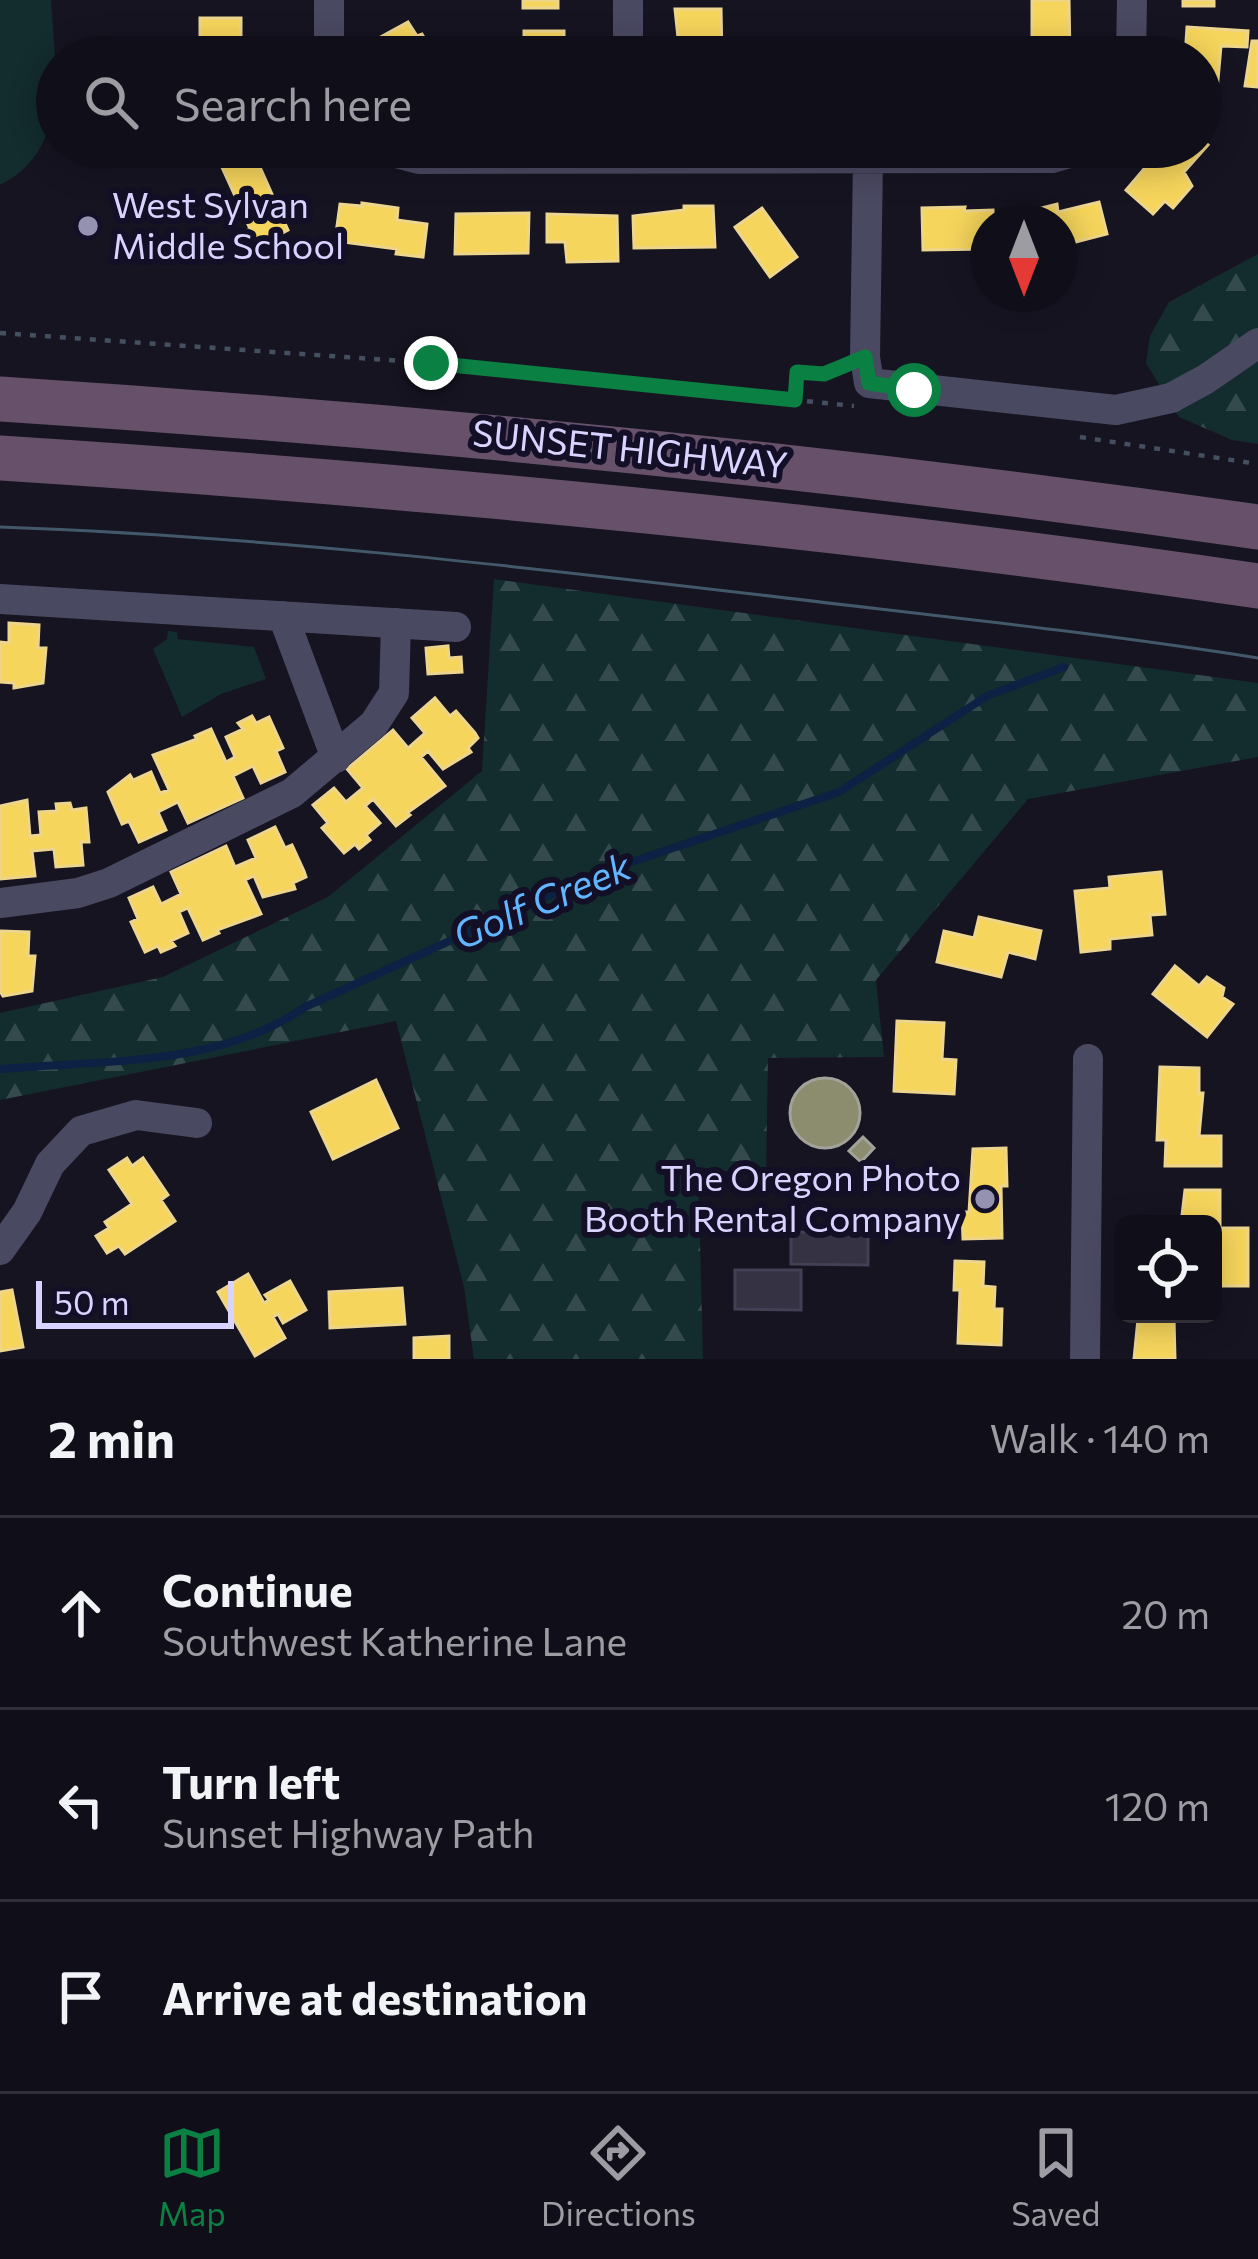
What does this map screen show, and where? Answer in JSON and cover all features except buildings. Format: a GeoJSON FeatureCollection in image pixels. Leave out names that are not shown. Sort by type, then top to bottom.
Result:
{"type":"FeatureCollection","features":[{"type":"Feature","properties":{"kind":"highway","name":"SUNSET HIGHWAY"},"geometry":{"type":"LineString","coordinates":[[0,399],[305,419],[744,460],[964,485],[1258,527]]}},
{"type":"Feature","properties":{"kind":"highway","name":"SUNSET HIGHWAY"},"geometry":{"type":"LineString","coordinates":[[0,458],[501,495],[1025,553],[1258,586]]}},
{"type":"Feature","properties":{"kind":"street"},"geometry":{"type":"LineString","coordinates":[[329,0],[329,36]]}},
{"type":"Feature","properties":{"kind":"street"},"geometry":{"type":"LineString","coordinates":[[628,0],[628,36]]}},
{"type":"Feature","properties":{"kind":"street"},"geometry":{"type":"LineString","coordinates":[[1131,36],[1132,0]]}},
{"type":"Feature","properties":{"kind":"street"},"geometry":{"type":"LineString","coordinates":[[868,168],[865,357],[869,383],[1116,410],[1171,398],[1258,343]]}},
{"type":"Feature","properties":{"kind":"street"},"geometry":{"type":"LineString","coordinates":[[0,599],[456,627]]}},
{"type":"Feature","properties":{"kind":"street"},"geometry":{"type":"LineString","coordinates":[[283,616],[336,758]]}},
{"type":"Feature","properties":{"kind":"street"},"geometry":{"type":"LineString","coordinates":[[0,903],[77,893],[109,883],[292,793],[380,718],[392,700],[396,623]]}},
{"type":"Feature","properties":{"kind":"street"},"geometry":{"type":"LineString","coordinates":[[1085,1359],[1088,1059]]}},
{"type":"Feature","properties":{"kind":"street"},"geometry":{"type":"LineString","coordinates":[[0,1250],[27,1211],[50,1164],[82,1131],[136,1115],[197,1123]]}},
{"type":"Feature","properties":{"kind":"path"},"geometry":{"type":"LineString","coordinates":[[0,333],[431,363],[856,407]]}},
{"type":"Feature","properties":{"kind":"path"},"geometry":{"type":"LineString","coordinates":[[795,400],[797,372],[824,374],[865,357]]}},
{"type":"Feature","properties":{"kind":"path"},"geometry":{"type":"LineString","coordinates":[[1066,435],[1258,464]]}},
{"type":"Feature","properties":{"kind":"green space"},"geometry":{"type":"Polygon","coordinates":[[[0,0],[51,0],[53,36],[36,36],[36,154],[23,170],[0,185],[0,0]]]}},
{"type":"Feature","properties":{"kind":"green space"},"geometry":{"type":"Polygon","coordinates":[[[1258,254],[1258,444],[1232,440],[1179,417],[1146,363],[1150,336],[1169,302],[1258,254]]]}},
{"type":"Feature","properties":{"kind":"green space"},"geometry":{"type":"Polygon","coordinates":[[[494,579],[1258,683],[1258,757],[1028,799],[876,980],[884,1057],[768,1058],[766,1177],[698,1167],[703,1359],[474,1359],[464,1287],[396,1021],[0,1100],[0,1013],[163,977],[328,897],[482,771],[494,579]]]}},
{"type":"Feature","properties":{"kind":"green space"},"geometry":{"type":"Polygon","coordinates":[[[168,631],[177,632],[178,639],[254,647],[266,679],[221,694],[182,717],[153,649],[167,639],[168,631]]]}},
{"type":"Feature","properties":{"kind":"waterway","name":"Golf Creek"},"geometry":{"type":"LineString","coordinates":[[0,1069],[158,1057],[235,1041],[596,874],[839,792],[987,696],[1064,667]]}},
{"type":"Feature","properties":{"kind":"tram line"},"geometry":{"type":"LineString","coordinates":[[0,527],[191,537],[476,563],[1010,624],[1258,658]]}},
{"type":"Feature","properties":{"kind":"place","name":"West Sylvan Middle School"},"geometry":{"type":"Point","coordinates":[88,226]}},
{"type":"Feature","properties":{"kind":"place","name":"The Oregon Photo Booth Rental Company"},"geometry":{"type":"Point","coordinates":[985,1199]}},
{"type":"Feature","properties":{"kind":"route"},"geometry":{"type":"LineString","coordinates":[[431,363],[795,400],[797,372],[824,374],[865,357],[869,383],[914,390]]}}]}
